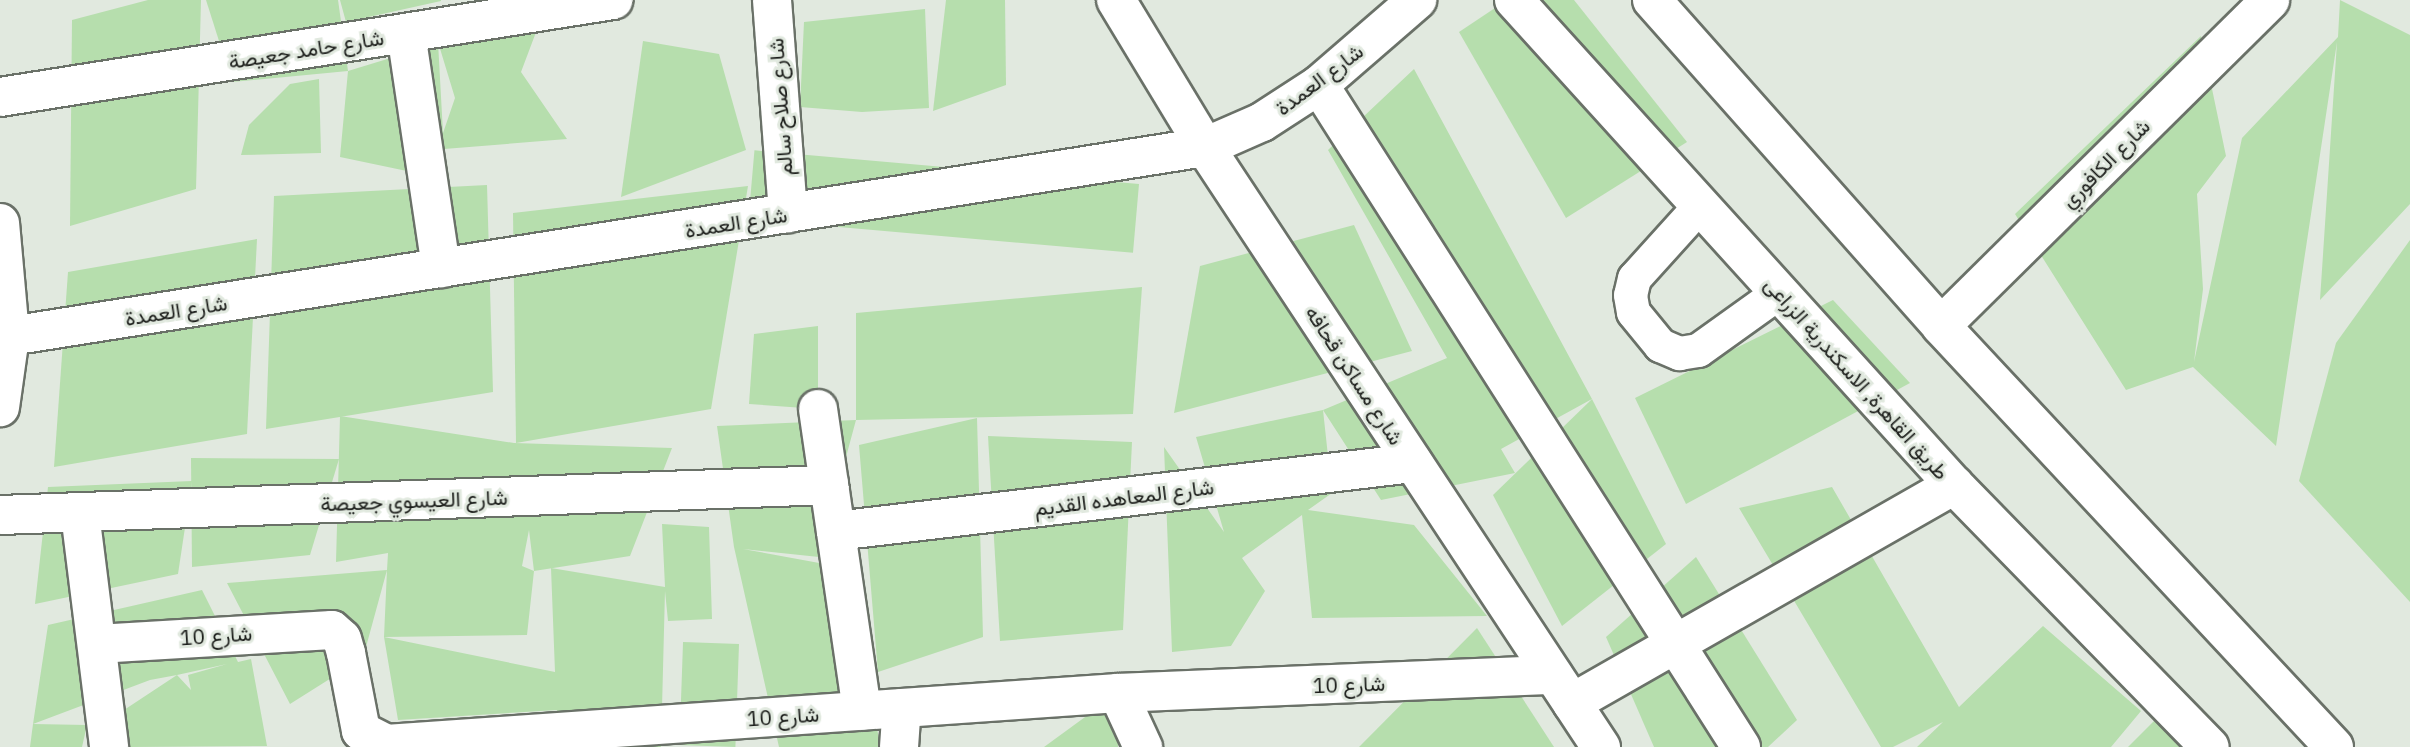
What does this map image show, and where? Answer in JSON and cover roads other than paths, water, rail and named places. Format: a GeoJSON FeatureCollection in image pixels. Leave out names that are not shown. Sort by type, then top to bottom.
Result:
{"type":"FeatureCollection","features":[{"type":"Feature","properties":{"kind":"main road","name":"شارع حامد جعيصة"},"geometry":{"type":"LineString","coordinates":[[0,97],[613,0]]}},
{"type":"Feature","properties":{"kind":"main road","name":"شارع صلاح سالم"},"geometry":{"type":"LineString","coordinates":[[772,0],[788,213]]}},
{"type":"Feature","properties":{"kind":"main road","name":"شارع مساكن قحافه"},"geometry":{"type":"LineString","coordinates":[[1116,0],[1205,147],[1601,747]]}},
{"type":"Feature","properties":{"kind":"main road","name":"شارع العمدة"},"geometry":{"type":"LineString","coordinates":[[10,336],[1205,147],[1262,122],[1319,85],[1417,0]]}},
{"type":"Feature","properties":{"kind":"main road","name":"طريق القاهرة, الاسكندرية الزراعى"},"geometry":{"type":"LineString","coordinates":[[1514,0],[1954,485],[2210,747]]}},
{"type":"Feature","properties":{"kind":"main road"},"geometry":{"type":"LineString","coordinates":[[1652,0],[1941,326],[2334,747]]}},
{"type":"Feature","properties":{"kind":"main road","name":"شارع الكافوري"},"geometry":{"type":"LineString","coordinates":[[1941,326],[2270,0]]}},
{"type":"Feature","properties":{"kind":"main road"},"geometry":{"type":"LineString","coordinates":[[406,33],[441,268]]}},
{"type":"Feature","properties":{"kind":"main road"},"geometry":{"type":"LineString","coordinates":[[1319,85],[1741,747]]}},
{"type":"Feature","properties":{"kind":"main road"},"geometry":{"type":"LineString","coordinates":[[0,407],[10,336],[1,238]]}},
{"type":"Feature","properties":{"kind":"main road"},"geometry":{"type":"LineString","coordinates":[[818,409],[862,711]]}},
{"type":"Feature","properties":{"kind":"main road","name":"شارع المعاهده القديم"},"geometry":{"type":"LineString","coordinates":[[836,531],[1413,463]]}},
{"type":"Feature","properties":{"kind":"main road","name":"شارع العيسوي جعيصة"},"geometry":{"type":"LineString","coordinates":[[0,515],[829,485]]}},
{"type":"Feature","properties":{"kind":"main road"},"geometry":{"type":"LineString","coordinates":[[1562,689],[1675,644],[1954,485]]}},
{"type":"Feature","properties":{"kind":"main road"},"geometry":{"type":"LineString","coordinates":[[80,513],[109,747]]}},
{"type":"Feature","properties":{"kind":"main road","name":"شارع 10"},"geometry":{"type":"LineString","coordinates":[[97,644],[332,630],[346,653],[362,731],[386,744],[1118,693],[1562,689]]}},
{"type":"Feature","properties":{"kind":"main road"},"geometry":{"type":"LineString","coordinates":[[1118,693],[1143,747]]}},
{"type":"Feature","properties":{"kind":"main road"},"geometry":{"type":"LineString","coordinates":[[898,747],[902,708]]}},
{"type":"Feature","properties":{"kind":"lane"},"geometry":{"type":"LineString","coordinates":[[1700,205],[1634,278],[1630,295],[1633,312],[1660,345],[1679,353],[1698,350],[1779,292]]}}]}
